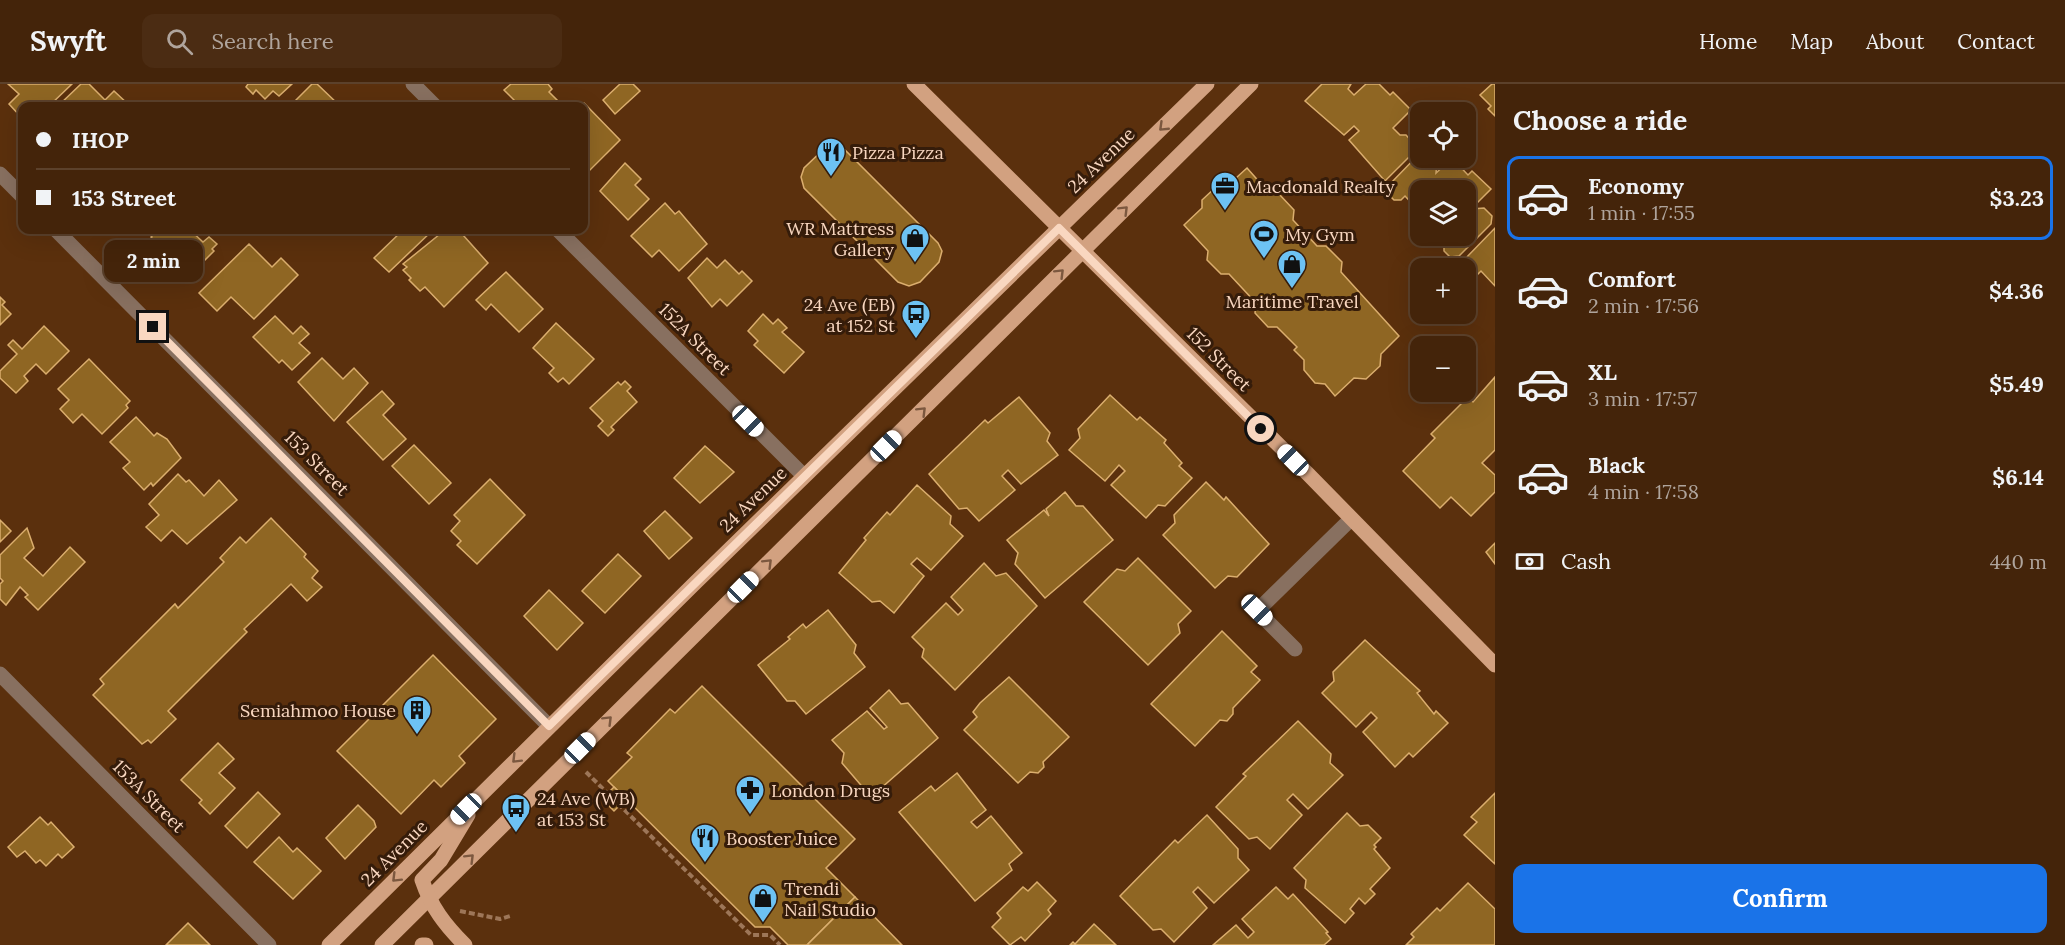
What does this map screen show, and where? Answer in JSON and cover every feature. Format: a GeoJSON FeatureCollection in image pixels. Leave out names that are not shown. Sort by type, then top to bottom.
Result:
{"type":"FeatureCollection","features":[{"type":"Feature","properties":{"kind":"main road","name":"152 Street"},"geometry":{"type":"LineString","coordinates":[[914,84],[1495,665]]}},
{"type":"Feature","properties":{"kind":"main road","name":"24 Avenue"},"geometry":{"type":"LineString","coordinates":[[329,945],[549,726],[1207,84]]}},
{"type":"Feature","properties":{"kind":"main road"},"geometry":{"type":"LineString","coordinates":[[382,945],[1251,84]]}},
{"type":"Feature","properties":{"kind":"main road"},"geometry":{"type":"LineString","coordinates":[[465,945],[442,921],[428,899],[422,880],[441,860],[483,792]]}},
{"type":"Feature","properties":{"kind":"street"},"geometry":{"type":"LineString","coordinates":[[413,84],[431,102]]}},
{"type":"Feature","properties":{"kind":"street"},"geometry":{"type":"LineString","coordinates":[[0,174],[18,192]]}},
{"type":"Feature","properties":{"kind":"street","name":"153 Street"},"geometry":{"type":"LineString","coordinates":[[60,234],[549,726]]}},
{"type":"Feature","properties":{"kind":"street","name":"152A Street"},"geometry":{"type":"LineString","coordinates":[[562,234],[804,476]]}},
{"type":"Feature","properties":{"kind":"street"},"geometry":{"type":"LineString","coordinates":[[1295,649],[1257,610],[1351,519]]}},
{"type":"Feature","properties":{"kind":"street","name":"153A Street"},"geometry":{"type":"LineString","coordinates":[[0,674],[269,945]]}},
{"type":"Feature","properties":{"kind":"path"},"geometry":{"type":"LineString","coordinates":[[586,772],[750,935],[770,935],[780,945]]}},
{"type":"Feature","properties":{"kind":"path"},"geometry":{"type":"LineString","coordinates":[[688,883],[693,878]]}},
{"type":"Feature","properties":{"kind":"path"},"geometry":{"type":"LineString","coordinates":[[453,910],[500,919],[510,916]]}},
{"type":"Feature","properties":{"kind":"building"},"geometry":{"type":"Polygon","coordinates":[[[8,84],[72,84],[53,102],[18,102],[18,114],[9,104],[19,94],[8,84]]]}},
{"type":"Feature","properties":{"kind":"building"},"geometry":{"type":"Polygon","coordinates":[[[81,84],[89,84],[105,100],[114,91],[126,102],[62,102],[81,84]]]}},
{"type":"Feature","properties":{"kind":"building"},"geometry":{"type":"Polygon","coordinates":[[[248,84],[292,84],[279,96],[273,91],[265,99],[256,90],[253,94],[246,87],[248,84]]]}},
{"type":"Feature","properties":{"kind":"building"},"geometry":{"type":"Polygon","coordinates":[[[312,84],[317,84],[336,102],[294,102],[312,84]]]}},
{"type":"Feature","properties":{"kind":"building"},"geometry":{"type":"Polygon","coordinates":[[[511,84],[548,84],[552,89],[549,92],[559,102],[516,102],[504,90],[511,84]]]}},
{"type":"Feature","properties":{"kind":"building"},"geometry":{"type":"Polygon","coordinates":[[[620,84],[633,84],[640,91],[615,114],[603,100],[620,84]]]}},
{"type":"Feature","properties":{"kind":"building"},"geometry":{"type":"Polygon","coordinates":[[[1322,84],[1351,84],[1348,89],[1354,95],[1366,84],[1379,84],[1390,95],[1393,92],[1410,109],[1393,128],[1400,135],[1406,135],[1410,139],[1410,156],[1385,181],[1349,140],[1359,131],[1354,126],[1344,135],[1305,101],[1322,84]]]}},
{"type":"Feature","properties":{"kind":"building"},"geometry":{"type":"Polygon","coordinates":[[[1495,84],[1495,116],[1488,109],[1491,106],[1480,95],[1495,84]]]}},
{"type":"Feature","properties":{"kind":"building"},"geometry":{"type":"Polygon","coordinates":[[[588,107],[620,140],[588,170],[588,107]]]}},
{"type":"Feature","properties":{"kind":"building"},"geometry":{"type":"Polygon","coordinates":[[[835,146],[843,148],[938,243],[942,251],[939,262],[920,282],[909,286],[898,282],[804,188],[801,177],[804,168],[824,149],[835,146]]]}},
{"type":"Feature","properties":{"kind":"building"},"geometry":{"type":"Polygon","coordinates":[[[625,163],[641,179],[635,185],[649,199],[628,220],[600,191],[625,163]]]}},
{"type":"Feature","properties":{"kind":"building"},"geometry":{"type":"Polygon","coordinates":[[[1410,163],[1410,168],[1436,168],[1436,173],[1441,168],[1461,168],[1468,175],[1472,171],[1491,189],[1476,204],[1476,180],[1410,180],[1410,201],[1405,196],[1401,200],[1394,200],[1388,194],[1388,186],[1410,163]]]}},
{"type":"Feature","properties":{"kind":"building"},"geometry":{"type":"Polygon","coordinates":[[[1247,168],[1270,194],[1279,194],[1294,210],[1293,220],[1317,246],[1326,246],[1342,262],[1341,272],[1399,336],[1381,354],[1380,366],[1366,379],[1354,378],[1335,396],[1325,384],[1315,383],[1304,370],[1304,360],[1294,350],[1297,347],[1277,327],[1268,327],[1255,313],[1256,303],[1229,274],[1221,274],[1207,260],[1208,251],[1184,225],[1202,208],[1202,200],[1216,187],[1226,187],[1247,168]]]}},
{"type":"Feature","properties":{"kind":"building"},"geometry":{"type":"Polygon","coordinates":[[[665,203],[675,214],[679,211],[707,244],[679,271],[659,250],[652,257],[631,236],[665,203]]]}},
{"type":"Feature","properties":{"kind":"building"},"geometry":{"type":"Polygon","coordinates":[[[1484,208],[1492,216],[1491,224],[1476,239],[1476,209],[1484,208]]]}},
{"type":"Feature","properties":{"kind":"building"},"geometry":{"type":"Polygon","coordinates":[[[1495,228],[1495,286],[1481,271],[1476,275],[1476,258],[1466,258],[1495,228]]]}},
{"type":"Feature","properties":{"kind":"building"},"geometry":{"type":"Polygon","coordinates":[[[154,234],[194,234],[203,242],[209,237],[217,244],[212,249],[214,251],[190,275],[151,237],[154,234]]]}},
{"type":"Feature","properties":{"kind":"building"},"geometry":{"type":"Polygon","coordinates":[[[399,234],[429,234],[389,272],[374,258],[399,234]]]}},
{"type":"Feature","properties":{"kind":"building"},"geometry":{"type":"Polygon","coordinates":[[[440,234],[464,234],[488,263],[444,307],[425,287],[420,291],[409,280],[411,278],[403,270],[407,267],[403,264],[440,234]]]}},
{"type":"Feature","properties":{"kind":"building"},"geometry":{"type":"Polygon","coordinates":[[[249,244],[272,267],[281,258],[298,275],[254,319],[231,297],[217,311],[199,293],[249,244]]]}},
{"type":"Feature","properties":{"kind":"building"},"geometry":{"type":"Polygon","coordinates":[[[1444,246],[1469,246],[1459,256],[1450,257],[1444,251],[1444,246]]]}},
{"type":"Feature","properties":{"kind":"building"},"geometry":{"type":"Polygon","coordinates":[[[707,258],[717,268],[725,260],[739,274],[742,271],[752,281],[727,306],[720,299],[712,307],[688,278],[707,258]]]}},
{"type":"Feature","properties":{"kind":"building"},"geometry":{"type":"Polygon","coordinates":[[[506,272],[543,309],[519,332],[491,304],[486,310],[476,300],[506,272]]]}},
{"type":"Feature","properties":{"kind":"building"},"geometry":{"type":"Polygon","coordinates":[[[0,297],[5,302],[2,305],[11,314],[0,325],[0,297]]]}},
{"type":"Feature","properties":{"kind":"building"},"geometry":{"type":"Polygon","coordinates":[[[763,314],[773,324],[778,319],[787,328],[782,332],[804,352],[784,373],[754,345],[758,341],[748,331],[763,314]]]}},
{"type":"Feature","properties":{"kind":"building"},"geometry":{"type":"Polygon","coordinates":[[[275,316],[293,334],[301,326],[309,334],[299,343],[310,353],[292,370],[282,360],[279,363],[253,337],[275,316]]]}},
{"type":"Feature","properties":{"kind":"building"},"geometry":{"type":"Polygon","coordinates":[[[556,323],[594,359],[569,384],[563,378],[558,382],[549,373],[554,368],[533,348],[556,323]]]}},
{"type":"Feature","properties":{"kind":"building"},"geometry":{"type":"Polygon","coordinates":[[[44,326],[69,351],[46,374],[36,364],[24,376],[28,381],[16,393],[0,378],[0,371],[17,354],[8,345],[13,340],[22,349],[44,326]]]}},
{"type":"Feature","properties":{"kind":"building"},"geometry":{"type":"Polygon","coordinates":[[[322,358],[343,379],[354,368],[368,383],[334,421],[298,382],[322,358]]]}},
{"type":"Feature","properties":{"kind":"building"},"geometry":{"type":"Polygon","coordinates":[[[89,359],[130,401],[126,405],[128,408],[102,434],[82,414],[73,423],[60,409],[69,400],[58,389],[89,359]]]}},
{"type":"Feature","properties":{"kind":"building"},"geometry":{"type":"Polygon","coordinates":[[[1495,377],[1495,450],[1482,463],[1495,475],[1495,492],[1471,516],[1451,497],[1440,508],[1403,471],[1435,438],[1431,434],[1463,402],[1476,402],[1476,399],[1495,377]]]}},
{"type":"Feature","properties":{"kind":"building"},"geometry":{"type":"Polygon","coordinates":[[[625,381],[631,387],[627,391],[637,402],[611,427],[614,430],[608,436],[598,426],[603,421],[590,408],[618,382],[621,385],[625,381]]]}},
{"type":"Feature","properties":{"kind":"building"},"geometry":{"type":"Polygon","coordinates":[[[382,391],[394,404],[383,415],[406,439],[383,460],[347,422],[382,391]]]}},
{"type":"Feature","properties":{"kind":"building"},"geometry":{"type":"Polygon","coordinates":[[[1110,395],[1137,420],[1140,417],[1166,440],[1164,443],[1182,463],[1179,466],[1192,478],[1165,506],[1158,505],[1146,518],[1111,485],[1125,471],[1119,465],[1105,481],[1069,450],[1080,438],[1078,429],[1110,395]]]}},
{"type":"Feature","properties":{"kind":"building"},"geometry":{"type":"Polygon","coordinates":[[[1019,397],[1050,433],[1047,441],[1058,455],[1021,484],[1008,470],[1002,476],[1015,490],[979,521],[967,508],[959,509],[929,474],[985,420],[988,423],[1019,397]]]}},
{"type":"Feature","properties":{"kind":"building"},"geometry":{"type":"Polygon","coordinates":[[[136,417],[154,436],[157,433],[167,439],[181,458],[153,486],[151,483],[144,490],[123,468],[130,462],[110,442],[136,417]]]}},
{"type":"Feature","properties":{"kind":"building"},"geometry":{"type":"Polygon","coordinates":[[[414,445],[451,483],[429,504],[392,466],[414,445]]]}},
{"type":"Feature","properties":{"kind":"building"},"geometry":{"type":"Polygon","coordinates":[[[705,446],[734,472],[700,503],[674,478],[705,446]]]}},
{"type":"Feature","properties":{"kind":"building"},"geometry":{"type":"Polygon","coordinates":[[[178,474],[186,482],[189,480],[204,496],[219,480],[237,500],[187,544],[172,530],[161,541],[146,527],[159,515],[149,504],[178,474]]]}},
{"type":"Feature","properties":{"kind":"building"},"geometry":{"type":"Polygon","coordinates":[[[490,479],[525,515],[477,564],[457,545],[461,541],[451,531],[460,521],[454,515],[490,479]]]}},
{"type":"Feature","properties":{"kind":"building"},"geometry":{"type":"Polygon","coordinates":[[[1206,482],[1224,500],[1226,497],[1269,544],[1237,577],[1228,576],[1215,588],[1163,535],[1175,523],[1174,515],[1206,482]]]}},
{"type":"Feature","properties":{"kind":"building"},"geometry":{"type":"Polygon","coordinates":[[[917,485],[951,516],[950,524],[963,536],[931,570],[917,558],[911,564],[924,576],[894,613],[880,601],[872,602],[839,573],[866,540],[864,538],[887,512],[890,515],[917,485]]]}},
{"type":"Feature","properties":{"kind":"building"},"geometry":{"type":"Polygon","coordinates":[[[1065,492],[1076,506],[1083,506],[1113,540],[1045,598],[1015,564],[1018,553],[1007,540],[1044,510],[1049,516],[1046,509],[1065,492]]]}},
{"type":"Feature","properties":{"kind":"building"},"geometry":{"type":"Polygon","coordinates":[[[665,511],[692,538],[669,559],[644,531],[665,511]]]}},
{"type":"Feature","properties":{"kind":"building"},"geometry":{"type":"Polygon","coordinates":[[[271,518],[306,554],[304,557],[318,571],[312,578],[322,587],[307,601],[291,584],[244,629],[247,632],[168,711],[176,719],[151,743],[148,740],[142,744],[93,695],[104,684],[100,679],[175,604],[178,608],[224,562],[220,558],[240,537],[246,543],[271,518]]]}},
{"type":"Feature","properties":{"kind":"building"},"geometry":{"type":"Polygon","coordinates":[[[0,520],[11,531],[0,542],[0,520]]]}},
{"type":"Feature","properties":{"kind":"building"},"geometry":{"type":"Polygon","coordinates":[[[27,528],[34,548],[24,558],[43,576],[70,547],[85,562],[38,610],[25,597],[28,595],[20,587],[6,605],[0,599],[0,584],[3,581],[0,578],[0,555],[27,528]]]}},
{"type":"Feature","properties":{"kind":"building"},"geometry":{"type":"Polygon","coordinates":[[[1495,543],[1495,564],[1486,552],[1495,543]]]}},
{"type":"Feature","properties":{"kind":"building"},"geometry":{"type":"Polygon","coordinates":[[[618,554],[641,576],[605,613],[582,591],[618,554]]]}},
{"type":"Feature","properties":{"kind":"building"},"geometry":{"type":"Polygon","coordinates":[[[1138,558],[1191,611],[1178,624],[1180,633],[1148,665],[1084,602],[1117,569],[1125,571],[1138,558]]]}},
{"type":"Feature","properties":{"kind":"building"},"geometry":{"type":"Polygon","coordinates":[[[984,563],[996,576],[1006,573],[1037,606],[955,690],[922,657],[924,649],[912,637],[946,603],[958,615],[963,610],[951,597],[984,563]]]}},
{"type":"Feature","properties":{"kind":"building"},"geometry":{"type":"Polygon","coordinates":[[[549,590],[583,623],[557,650],[524,616],[549,590]]]}},
{"type":"Feature","properties":{"kind":"building"},"geometry":{"type":"Polygon","coordinates":[[[828,610],[856,645],[854,653],[865,667],[806,714],[795,701],[787,701],[758,665],[790,639],[788,637],[803,624],[806,628],[828,610]]]}},
{"type":"Feature","properties":{"kind":"building"},"geometry":{"type":"Polygon","coordinates":[[[1222,631],[1257,666],[1251,672],[1260,680],[1233,708],[1233,714],[1227,721],[1220,720],[1195,746],[1151,704],[1222,631]]]}},
{"type":"Feature","properties":{"kind":"building"},"geometry":{"type":"Polygon","coordinates":[[[1365,640],[1420,691],[1417,693],[1434,714],[1436,711],[1448,723],[1413,757],[1409,753],[1395,767],[1363,732],[1377,718],[1371,712],[1356,727],[1322,693],[1334,681],[1333,672],[1365,640]]]}},
{"type":"Feature","properties":{"kind":"building","name":"Semiahmoo House"},"geometry":{"type":"Polygon","coordinates":[[[433,655],[496,719],[459,756],[465,763],[441,787],[434,780],[401,814],[337,751],[433,655]]]}},
{"type":"Feature","properties":{"kind":"building"},"geometry":{"type":"Polygon","coordinates":[[[1009,677],[1069,737],[1043,762],[1044,767],[1038,773],[1030,772],[1018,783],[964,730],[977,717],[973,712],[980,703],[1009,677]]]}},
{"type":"Feature","properties":{"kind":"building"},"geometry":{"type":"Polygon","coordinates":[[[702,686],[855,839],[826,868],[855,897],[807,945],[788,945],[770,927],[755,927],[608,781],[632,757],[627,753],[670,709],[675,713],[702,686]]]}},
{"type":"Feature","properties":{"kind":"building"},"geometry":{"type":"Polygon","coordinates":[[[889,690],[901,704],[908,703],[938,738],[871,797],[842,763],[844,753],[832,740],[867,711],[884,729],[887,727],[870,708],[889,690]]]}},
{"type":"Feature","properties":{"kind":"building"},"geometry":{"type":"Polygon","coordinates":[[[1298,721],[1331,754],[1330,763],[1343,775],[1308,809],[1293,794],[1287,800],[1302,815],[1270,849],[1257,837],[1249,839],[1216,807],[1246,776],[1243,774],[1298,721]]]}},
{"type":"Feature","properties":{"kind":"building"},"geometry":{"type":"Polygon","coordinates":[[[218,743],[234,759],[219,773],[235,788],[210,814],[199,803],[202,800],[181,780],[218,743]]]}},
{"type":"Feature","properties":{"kind":"building"},"geometry":{"type":"Polygon","coordinates":[[[957,773],[986,810],[971,822],[977,828],[991,816],[1022,853],[1009,864],[1012,870],[975,901],[899,812],[931,786],[935,791],[957,773]]]}},
{"type":"Feature","properties":{"kind":"building"},"geometry":{"type":"Polygon","coordinates":[[[614,787],[626,799],[614,811],[602,799],[614,787]]]}},
{"type":"Feature","properties":{"kind":"building"},"geometry":{"type":"Polygon","coordinates":[[[258,792],[280,814],[247,848],[225,826],[258,792]]]}},
{"type":"Feature","properties":{"kind":"building"},"geometry":{"type":"Polygon","coordinates":[[[1495,793],[1495,864],[1464,835],[1477,822],[1471,817],[1495,793]]]}},
{"type":"Feature","properties":{"kind":"building"},"geometry":{"type":"Polygon","coordinates":[[[358,805],[374,821],[376,827],[345,859],[326,838],[358,805]]]}},
{"type":"Feature","properties":{"kind":"building"},"geometry":{"type":"Polygon","coordinates":[[[1347,813],[1360,826],[1368,825],[1381,838],[1374,845],[1376,847],[1374,849],[1390,868],[1370,889],[1375,894],[1365,904],[1359,898],[1350,909],[1354,913],[1345,923],[1305,888],[1306,880],[1294,868],[1347,813]]]}},
{"type":"Feature","properties":{"kind":"building"},"geometry":{"type":"Polygon","coordinates":[[[1207,815],[1238,849],[1238,858],[1249,870],[1214,903],[1198,887],[1193,892],[1207,908],[1174,942],[1161,929],[1153,930],[1120,896],[1175,840],[1178,843],[1207,815]]]}},
{"type":"Feature","properties":{"kind":"building"},"geometry":{"type":"Polygon","coordinates":[[[40,817],[48,825],[51,822],[74,847],[62,858],[58,854],[46,866],[40,860],[36,863],[25,851],[17,857],[8,847],[40,817]]]}},
{"type":"Feature","properties":{"kind":"building"},"geometry":{"type":"Polygon","coordinates":[[[279,837],[293,852],[297,848],[321,871],[293,899],[254,862],[279,837]]]}},
{"type":"Feature","properties":{"kind":"building"},"geometry":{"type":"Polygon","coordinates":[[[1037,882],[1056,901],[1048,910],[1051,914],[1025,941],[1021,937],[1010,945],[992,927],[1001,918],[997,913],[1023,887],[1028,891],[1037,882]]]}},
{"type":"Feature","properties":{"kind":"building"},"geometry":{"type":"Polygon","coordinates":[[[1468,883],[1495,909],[1495,945],[1406,945],[1414,937],[1411,934],[1437,908],[1440,911],[1468,883]]]}},
{"type":"Feature","properties":{"kind":"building"},"geometry":{"type":"Polygon","coordinates":[[[1276,887],[1288,899],[1293,894],[1328,932],[1326,933],[1331,939],[1324,945],[1213,945],[1236,925],[1248,938],[1254,932],[1242,919],[1276,887]]]}},
{"type":"Feature","properties":{"kind":"building"},"geometry":{"type":"Polygon","coordinates":[[[855,897],[902,945],[807,945],[855,897]]]}},
{"type":"Feature","properties":{"kind":"building"},"geometry":{"type":"Polygon","coordinates":[[[188,923],[210,945],[166,945],[188,923]]]}},
{"type":"Feature","properties":{"kind":"building"},"geometry":{"type":"Polygon","coordinates":[[[1094,924],[1116,945],[1070,945],[1073,942],[1075,944],[1094,924]]]}},
{"type":"Feature","properties":{"kind":"place","name":"Pizza Pizza"},"geometry":{"type":"Point","coordinates":[831,178]}},
{"type":"Feature","properties":{"kind":"place","name":"Macdonald Realty"},"geometry":{"type":"Point","coordinates":[1225,212]}},
{"type":"Feature","properties":{"kind":"place","name":"My Gym"},"geometry":{"type":"Point","coordinates":[1264,260]}},
{"type":"Feature","properties":{"kind":"place","name":"WR Mattress Gallery"},"geometry":{"type":"Point","coordinates":[915,264]}},
{"type":"Feature","properties":{"kind":"place","name":"Maritime Travel"},"geometry":{"type":"Point","coordinates":[1292,290]}},
{"type":"Feature","properties":{"kind":"place","name":"24 Ave (EB) at 152 St"},"geometry":{"type":"Point","coordinates":[916,340]}},
{"type":"Feature","properties":{"kind":"place","name":"Semiahmoo House"},"geometry":{"type":"Point","coordinates":[417,736]}},
{"type":"Feature","properties":{"kind":"place","name":"London Drugs"},"geometry":{"type":"Point","coordinates":[750,816]}},
{"type":"Feature","properties":{"kind":"place","name":"24 Ave (WB) at 153 St"},"geometry":{"type":"Point","coordinates":[516,834]}},
{"type":"Feature","properties":{"kind":"place","name":"Booster Juice"},"geometry":{"type":"Point","coordinates":[705,864]}},
{"type":"Feature","properties":{"kind":"place","name":"Trendi Nail Studio"},"geometry":{"type":"Point","coordinates":[763,924]}},
{"type":"Feature","properties":{"kind":"route"},"geometry":{"type":"LineString","coordinates":[[153,327],[549,726],[1059,228],[1261,429]]}}]}
